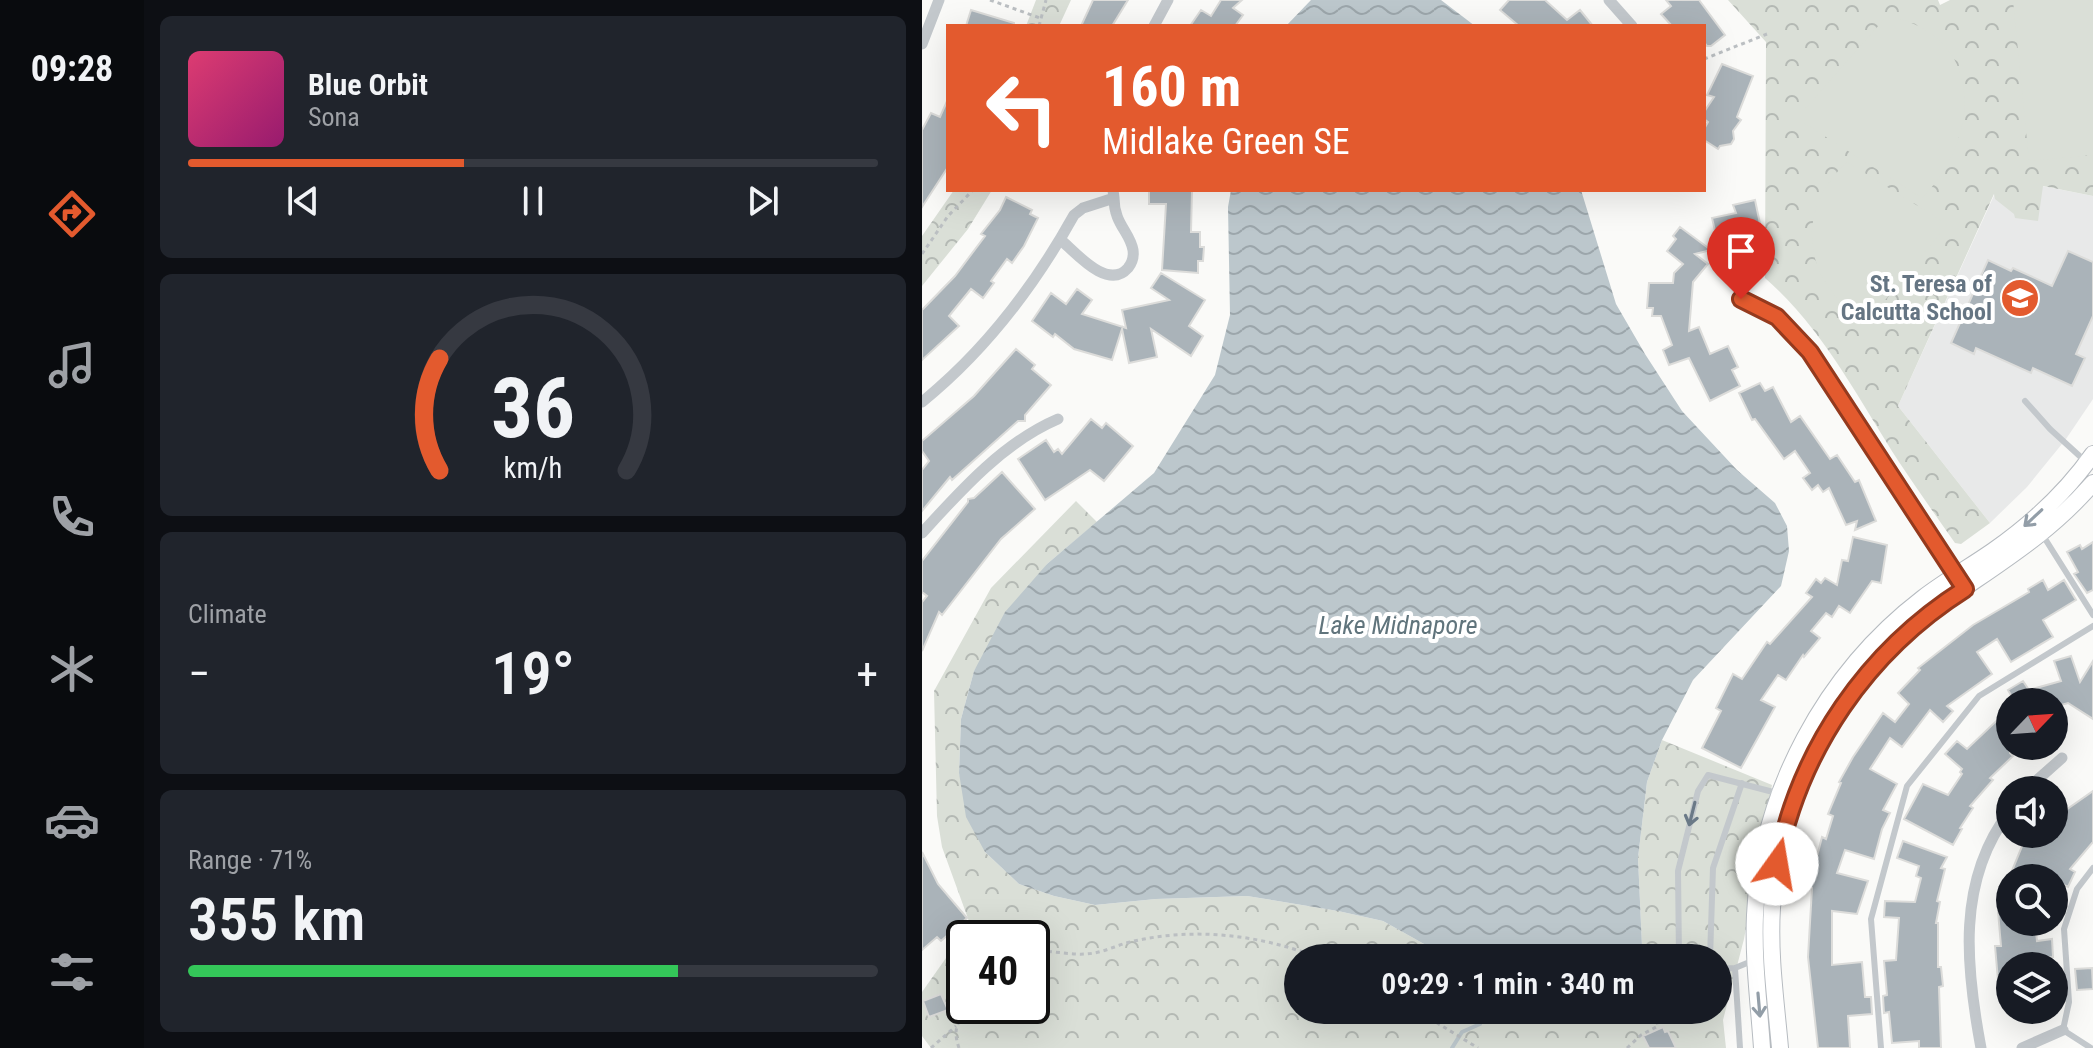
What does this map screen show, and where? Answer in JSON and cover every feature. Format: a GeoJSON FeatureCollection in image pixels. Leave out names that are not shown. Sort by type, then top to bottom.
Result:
{"type":"FeatureCollection","features":[{"type":"Feature","properties":{"kind":"street"},"geometry":{"type":"LineString","coordinates":[[922,44],[939,0]]}},
{"type":"Feature","properties":{"kind":"street"},"geometry":{"type":"LineString","coordinates":[[1155,24],[1168,0]]}},
{"type":"Feature","properties":{"kind":"street"},"geometry":{"type":"LineString","coordinates":[[1609,0],[1630,24]]}},
{"type":"Feature","properties":{"kind":"street"},"geometry":{"type":"LineString","coordinates":[[922,402],[992,334],[1061,240],[1074,215],[1083,208],[1113,194],[1117,221],[1133,249],[1132,261],[1126,270],[1113,276],[1100,273],[1061,240]]}},
{"type":"Feature","properties":{"kind":"street"},"geometry":{"type":"LineString","coordinates":[[1741,299],[1777,317],[1810,352],[1960,582]]}},
{"type":"Feature","properties":{"kind":"street"},"geometry":{"type":"LineString","coordinates":[[922,533],[970,482],[1036,428],[1058,419]]}},
{"type":"Feature","properties":{"kind":"street"},"geometry":{"type":"LineString","coordinates":[[1762,1048],[1755,914],[1766,841],[1787,796],[1870,669],[2091,461]]}},
{"type":"Feature","properties":{"kind":"street"},"geometry":{"type":"LineString","coordinates":[[1960,582],[2042,534],[2093,483]]}},
{"type":"Feature","properties":{"kind":"street"},"geometry":{"type":"LineString","coordinates":[[2042,776],[2060,760]]}},
{"type":"Feature","properties":{"kind":"street"},"geometry":{"type":"LineString","coordinates":[[1780,1048],[1772,959],[1773,886],[1787,796]]}},
{"type":"Feature","properties":{"kind":"street"},"geometry":{"type":"LineString","coordinates":[[1981,1048],[1971,995],[1969,919],[1973,890],[1983,857],[1996,831]]}},
{"type":"Feature","properties":{"kind":"street"},"geometry":{"type":"LineString","coordinates":[[1755,960],[1772,959]]}},
{"type":"Feature","properties":{"kind":"street"},"geometry":{"type":"LineString","coordinates":[[2022,1048],[2063,1030]]}},
{"type":"Feature","properties":{"kind":"lane"},"geometry":{"type":"LineString","coordinates":[[2025,401],[2050,429],[2091,461]]}},
{"type":"Feature","properties":{"kind":"lane"},"geometry":{"type":"LineString","coordinates":[[2042,534],[2093,615]]}},
{"type":"Feature","properties":{"kind":"lane"},"geometry":{"type":"LineString","coordinates":[[1881,1048],[1871,919],[1907,786],[1979,696],[2093,626]]}},
{"type":"Feature","properties":{"kind":"lane"},"geometry":{"type":"LineString","coordinates":[[1679,944],[1678,871],[1698,791],[1708,775],[1787,796]]}},
{"type":"Feature","properties":{"kind":"lane"},"geometry":{"type":"LineString","coordinates":[[1710,944],[1713,868],[1742,783]]}},
{"type":"Feature","properties":{"kind":"lane"},"geometry":{"type":"LineString","coordinates":[[2091,1048],[2063,1030],[2069,1002],[2064,929],[2077,889],[2093,868]]}},
{"type":"Feature","properties":{"kind":"lane"},"geometry":{"type":"LineString","coordinates":[[1732,968],[1755,960]]}},
{"type":"Feature","properties":{"kind":"lane"},"geometry":{"type":"LineString","coordinates":[[1735,968],[1740,1048]]}},
{"type":"Feature","properties":{"kind":"path"},"geometry":{"type":"LineString","coordinates":[[990,0],[1040,18]]}},
{"type":"Feature","properties":{"kind":"path"},"geometry":{"type":"LineString","coordinates":[[1039,24],[1046,0]]}},
{"type":"Feature","properties":{"kind":"path"},"geometry":{"type":"LineString","coordinates":[[1706,58],[1767,34]]}},
{"type":"Feature","properties":{"kind":"path"},"geometry":{"type":"LineString","coordinates":[[922,254],[948,216],[971,192]]}},
{"type":"Feature","properties":{"kind":"path"},"geometry":{"type":"LineString","coordinates":[[1050,953],[1092,954],[1130,942],[1204,934],[1246,937],[1284,947]]}},
{"type":"Feature","properties":{"kind":"path"},"geometry":{"type":"LineString","coordinates":[[1438,1024],[1478,1048]]}},
{"type":"Feature","properties":{"kind":"path"},"geometry":{"type":"LineString","coordinates":[[1627,1048],[1658,1024]]}},
{"type":"Feature","properties":{"kind":"path"},"geometry":{"type":"LineString","coordinates":[[931,1048],[956,1026]]}},
{"type":"Feature","properties":{"kind":"path"},"geometry":{"type":"LineString","coordinates":[[956,1026],[954,1034],[959,1048]]}},
{"type":"Feature","properties":{"kind":"shaded area","name":"St. Teresa of Calcutta School"},"geometry":{"type":"Polygon","coordinates":[[[2002,178],[2093,196],[2093,399],[2066,439],[2027,487],[1990,523],[1898,406],[2002,178]]]}},
{"type":"Feature","properties":{"kind":"green space"},"geometry":{"type":"Polygon","coordinates":[[[1036,0],[1071,0],[1060,24],[1027,24],[1036,0]]]}},
{"type":"Feature","properties":{"kind":"green space"},"geometry":{"type":"Polygon","coordinates":[[[1728,0],[1938,0],[1940,5],[1950,0],[2093,0],[2093,196],[2043,186],[2038,221],[2015,218],[1995,199],[1994,194],[1898,406],[1990,523],[1961,544],[1955,543],[1899,462],[1822,342],[1765,278],[1766,42],[1728,0]]]}},
{"type":"Feature","properties":{"kind":"green space"},"geometry":{"type":"Polygon","coordinates":[[[2013,0],[2093,0],[2093,155],[2029,161],[2013,0]]]}},
{"type":"Feature","properties":{"kind":"green space"},"geometry":{"type":"Polygon","coordinates":[[[1887,16],[1920,27],[1943,44],[1958,66],[1964,92],[1963,119],[1955,147],[1942,174],[1922,198],[1804,123],[1804,110],[1887,16]]]}},
{"type":"Feature","properties":{"kind":"green space"},"geometry":{"type":"Polygon","coordinates":[[[1847,162],[1942,221],[1942,231],[1867,322],[1846,307],[1830,289],[1818,269],[1813,247],[1813,225],[1818,203],[1829,182],[1847,162]]]}},
{"type":"Feature","properties":{"kind":"green space"},"geometry":{"type":"Polygon","coordinates":[[[953,192],[991,192],[968,229],[922,286],[922,236],[953,192]]]}},
{"type":"Feature","properties":{"kind":"green space"},"geometry":{"type":"Polygon","coordinates":[[[1076,501],[1097,522],[1047,564],[974,671],[961,719],[959,773],[985,852],[1019,884],[1095,905],[1247,896],[1383,921],[1424,944],[1284,944],[1284,1024],[1723,1024],[1726,1048],[931,1048],[922,1036],[922,992],[946,958],[946,1024],[1050,1024],[1050,920],[969,920],[942,847],[937,816],[934,691],[991,588],[1076,501]]]}},
{"type":"Feature","properties":{"kind":"green space"},"geometry":{"type":"Polygon","coordinates":[[[1662,740],[1772,785],[1744,939],[1732,985],[1732,944],[1642,944],[1638,858],[1647,782],[1662,740]]]}},
{"type":"Feature","properties":{"kind":"water"},"geometry":{"type":"Polygon","coordinates":[[[1311,0],[1441,0],[1472,24],[1288,24],[1311,0]]]}},
{"type":"Feature","properties":{"kind":"water","name":"Lake Midnapore"},"geometry":{"type":"Polygon","coordinates":[[[1231,192],[1582,192],[1616,304],[1645,354],[1682,411],[1737,470],[1775,503],[1787,526],[1789,551],[1781,586],[1693,680],[1662,740],[1647,782],[1638,858],[1642,944],[1424,944],[1383,921],[1247,896],[1095,905],[1019,884],[985,852],[966,817],[959,773],[961,719],[974,671],[1005,612],[1047,564],[1154,473],[1215,375],[1230,315],[1228,207],[1231,192]]]}},
{"type":"Feature","properties":{"kind":"building"},"geometry":{"type":"Polygon","coordinates":[[[1093,0],[1128,0],[1113,24],[1082,24],[1093,0]]]}},
{"type":"Feature","properties":{"kind":"building"},"geometry":{"type":"Polygon","coordinates":[[[1221,0],[1242,0],[1233,8],[1243,15],[1236,24],[1191,24],[1201,10],[1211,16],[1221,0]]]}},
{"type":"Feature","properties":{"kind":"building"},"geometry":{"type":"Polygon","coordinates":[[[1509,0],[1545,0],[1567,20],[1580,10],[1591,24],[1517,24],[1500,10],[1509,0]]]}},
{"type":"Feature","properties":{"kind":"building"},"geometry":{"type":"Polygon","coordinates":[[[1666,0],[1699,0],[1725,35],[1707,46],[1706,24],[1670,24],[1661,14],[1671,6],[1666,0]]]}},
{"type":"Feature","properties":{"kind":"building"},"geometry":{"type":"Polygon","coordinates":[[[971,10],[1014,23],[1014,24],[967,24],[971,10]]]}},
{"type":"Feature","properties":{"kind":"building"},"geometry":{"type":"Polygon","coordinates":[[[1722,64],[1753,76],[1737,117],[1741,120],[1733,131],[1734,139],[1731,144],[1718,149],[1706,141],[1706,109],[1714,97],[1707,95],[1722,64]]]}},
{"type":"Feature","properties":{"kind":"building"},"geometry":{"type":"Polygon","coordinates":[[[946,104],[946,170],[922,207],[922,130],[931,113],[940,117],[946,104]]]}},
{"type":"Feature","properties":{"kind":"building"},"geometry":{"type":"Polygon","coordinates":[[[1149,192],[1192,192],[1191,232],[1200,232],[1200,247],[1204,247],[1203,261],[1198,261],[1198,273],[1162,270],[1166,204],[1149,204],[1149,192]]]}},
{"type":"Feature","properties":{"kind":"building"},"geometry":{"type":"Polygon","coordinates":[[[1006,197],[1032,210],[1030,214],[1038,218],[1024,246],[1012,263],[1007,259],[983,298],[971,289],[949,316],[959,326],[922,360],[922,310],[955,276],[985,236],[981,234],[1006,197]]]}},
{"type":"Feature","properties":{"kind":"building"},"geometry":{"type":"Polygon","coordinates":[[[1755,200],[1763,238],[1756,239],[1758,245],[1739,250],[1737,243],[1719,248],[1712,218],[1736,213],[1733,205],[1755,200]]]}},
{"type":"Feature","properties":{"kind":"building"},"geometry":{"type":"Polygon","coordinates":[[[1680,227],[1711,250],[1695,254],[1708,264],[1693,282],[1689,331],[1699,327],[1710,354],[1728,346],[1738,367],[1732,370],[1740,386],[1710,401],[1689,358],[1669,365],[1663,350],[1672,345],[1661,316],[1652,316],[1653,308],[1647,308],[1649,283],[1673,283],[1674,273],[1683,264],[1667,251],[1680,227]]]}},
{"type":"Feature","properties":{"kind":"building"},"geometry":{"type":"Polygon","coordinates":[[[2068,251],[2093,262],[2093,316],[2076,354],[2085,358],[2072,386],[2033,368],[2031,373],[1976,348],[1974,354],[1951,343],[1988,260],[2052,286],[2068,251]]]}},
{"type":"Feature","properties":{"kind":"building"},"geometry":{"type":"Polygon","coordinates":[[[1161,273],[1205,300],[1189,326],[1203,336],[1191,356],[1151,329],[1157,357],[1129,363],[1122,329],[1112,360],[1074,349],[1032,321],[1051,293],[1066,304],[1077,289],[1092,300],[1082,314],[1126,328],[1122,310],[1169,300],[1151,288],[1161,273]]]}},
{"type":"Feature","properties":{"kind":"building"},"geometry":{"type":"Polygon","coordinates":[[[1016,349],[1035,365],[1032,369],[1051,385],[1025,415],[1025,421],[1018,421],[952,480],[950,477],[922,511],[922,470],[929,461],[922,451],[922,441],[974,396],[1016,349]]]}},
{"type":"Feature","properties":{"kind":"building"},"geometry":{"type":"Polygon","coordinates":[[[1760,383],[1765,391],[1773,387],[1791,422],[1800,416],[1830,459],[1837,455],[1855,482],[1859,480],[1876,521],[1855,530],[1857,521],[1846,525],[1829,488],[1823,492],[1818,485],[1812,490],[1803,478],[1810,473],[1795,451],[1784,459],[1755,419],[1752,420],[1739,393],[1760,383]]]}},
{"type":"Feature","properties":{"kind":"building"},"geometry":{"type":"Polygon","coordinates":[[[1091,419],[1102,428],[1106,423],[1133,446],[1104,481],[1090,470],[1045,500],[1018,459],[1046,440],[1054,452],[1058,449],[1062,454],[1091,419]]]}},
{"type":"Feature","properties":{"kind":"building"},"geometry":{"type":"Polygon","coordinates":[[[1002,472],[1035,509],[1001,539],[942,615],[939,612],[922,651],[922,602],[927,596],[922,592],[922,561],[968,499],[974,498],[1002,472]]]}},
{"type":"Feature","properties":{"kind":"building"},"geometry":{"type":"Polygon","coordinates":[[[1853,537],[1887,545],[1881,583],[1872,581],[1850,613],[1839,606],[1832,617],[1826,613],[1811,631],[1820,638],[1803,655],[1786,680],[1778,675],[1761,700],[1775,707],[1741,768],[1702,748],[1721,711],[1716,708],[1733,674],[1742,679],[1767,642],[1770,644],[1812,597],[1806,593],[1816,579],[1821,583],[1825,578],[1837,585],[1842,560],[1848,561],[1853,537]]]}},
{"type":"Feature","properties":{"kind":"building"},"geometry":{"type":"Polygon","coordinates":[[[2093,542],[2093,590],[2087,593],[2074,574],[2078,572],[2067,552],[2080,545],[2082,549],[2093,542]]]}},
{"type":"Feature","properties":{"kind":"building"},"geometry":{"type":"Polygon","coordinates":[[[2043,580],[2048,590],[2064,580],[2076,600],[2043,620],[2053,637],[2011,662],[1997,639],[1977,652],[1992,674],[1947,706],[1953,711],[1943,722],[1930,710],[1902,747],[1890,738],[1870,769],[1897,784],[1883,810],[1890,813],[1874,859],[1845,850],[1837,873],[1868,881],[1857,914],[1832,911],[1832,965],[1862,962],[1865,997],[1871,997],[1872,1014],[1848,1016],[1850,1048],[1818,1048],[1808,957],[1812,888],[1809,887],[1822,837],[1826,839],[1833,816],[1828,814],[1839,782],[1883,713],[1895,722],[1909,704],[1898,693],[1920,670],[1918,668],[1973,625],[2029,592],[2028,589],[2043,580]]]}},
{"type":"Feature","properties":{"kind":"building"},"geometry":{"type":"Polygon","coordinates":[[[2071,656],[2080,682],[2093,661],[2093,719],[2068,703],[2068,688],[2036,688],[2061,681],[2054,661],[2071,656]]]}},
{"type":"Feature","properties":{"kind":"building"},"geometry":{"type":"Polygon","coordinates":[[[2023,681],[2028,688],[2011,688],[2023,681]]]}},
{"type":"Feature","properties":{"kind":"building"},"geometry":{"type":"Polygon","coordinates":[[[1996,721],[1996,760],[2009,760],[1990,778],[1993,780],[1970,806],[1973,808],[1953,845],[1904,819],[1923,784],[1948,795],[1962,769],[1945,754],[1957,741],[1967,749],[1996,721]]]}},
{"type":"Feature","properties":{"kind":"building"},"geometry":{"type":"Polygon","coordinates":[[[2093,791],[2093,842],[2070,869],[2075,872],[2068,887],[2068,864],[2015,864],[2021,848],[2068,848],[2068,808],[2093,791]]]}},
{"type":"Feature","properties":{"kind":"building"},"geometry":{"type":"Polygon","coordinates":[[[1903,841],[1947,857],[1941,868],[1945,869],[1937,901],[1940,902],[1936,923],[1938,967],[1941,967],[1943,986],[1939,987],[1941,1048],[1919,1048],[1919,1041],[1892,1043],[1889,1012],[1884,1013],[1883,996],[1887,995],[1884,961],[1896,960],[1899,918],[1884,917],[1885,901],[1915,902],[1921,878],[1916,876],[1919,866],[1897,858],[1903,841]]]}},
{"type":"Feature","properties":{"kind":"building"},"geometry":{"type":"Polygon","coordinates":[[[922,852],[938,884],[967,918],[946,920],[946,937],[941,941],[937,937],[922,950],[922,852]]]}},
{"type":"Feature","properties":{"kind":"building"},"geometry":{"type":"Polygon","coordinates":[[[2000,936],[2036,936],[2037,941],[2052,939],[2053,952],[1996,952],[1996,957],[1995,946],[2001,946],[2000,936]]]}},
{"type":"Feature","properties":{"kind":"building"},"geometry":{"type":"Polygon","coordinates":[[[2092,968],[2093,989],[2077,990],[2075,969],[2092,968]]]}},
{"type":"Feature","properties":{"kind":"building"},"geometry":{"type":"Polygon","coordinates":[[[941,994],[946,1011],[929,1017],[923,1001],[941,994]]]}},
{"type":"Feature","properties":{"kind":"building"},"geometry":{"type":"Polygon","coordinates":[[[1663,1027],[1676,1048],[1649,1048],[1643,1036],[1663,1027]]]}},
{"type":"Feature","properties":{"kind":"waterway"},"geometry":{"type":"LineString","coordinates":[[1452,1048],[1462,1032],[1480,1024]]}},
{"type":"Feature","properties":{"kind":"place","name":"St. Teresa of Calcutta School"},"geometry":{"type":"Point","coordinates":[2020,298]}},
{"type":"Feature","properties":{"kind":"route"},"geometry":{"type":"LineString","coordinates":[[1741,299],[1777,317],[1810,352],[1965,589],[1923,617],[1886,651],[1841,708],[1794,799],[1777,864]]}}]}
